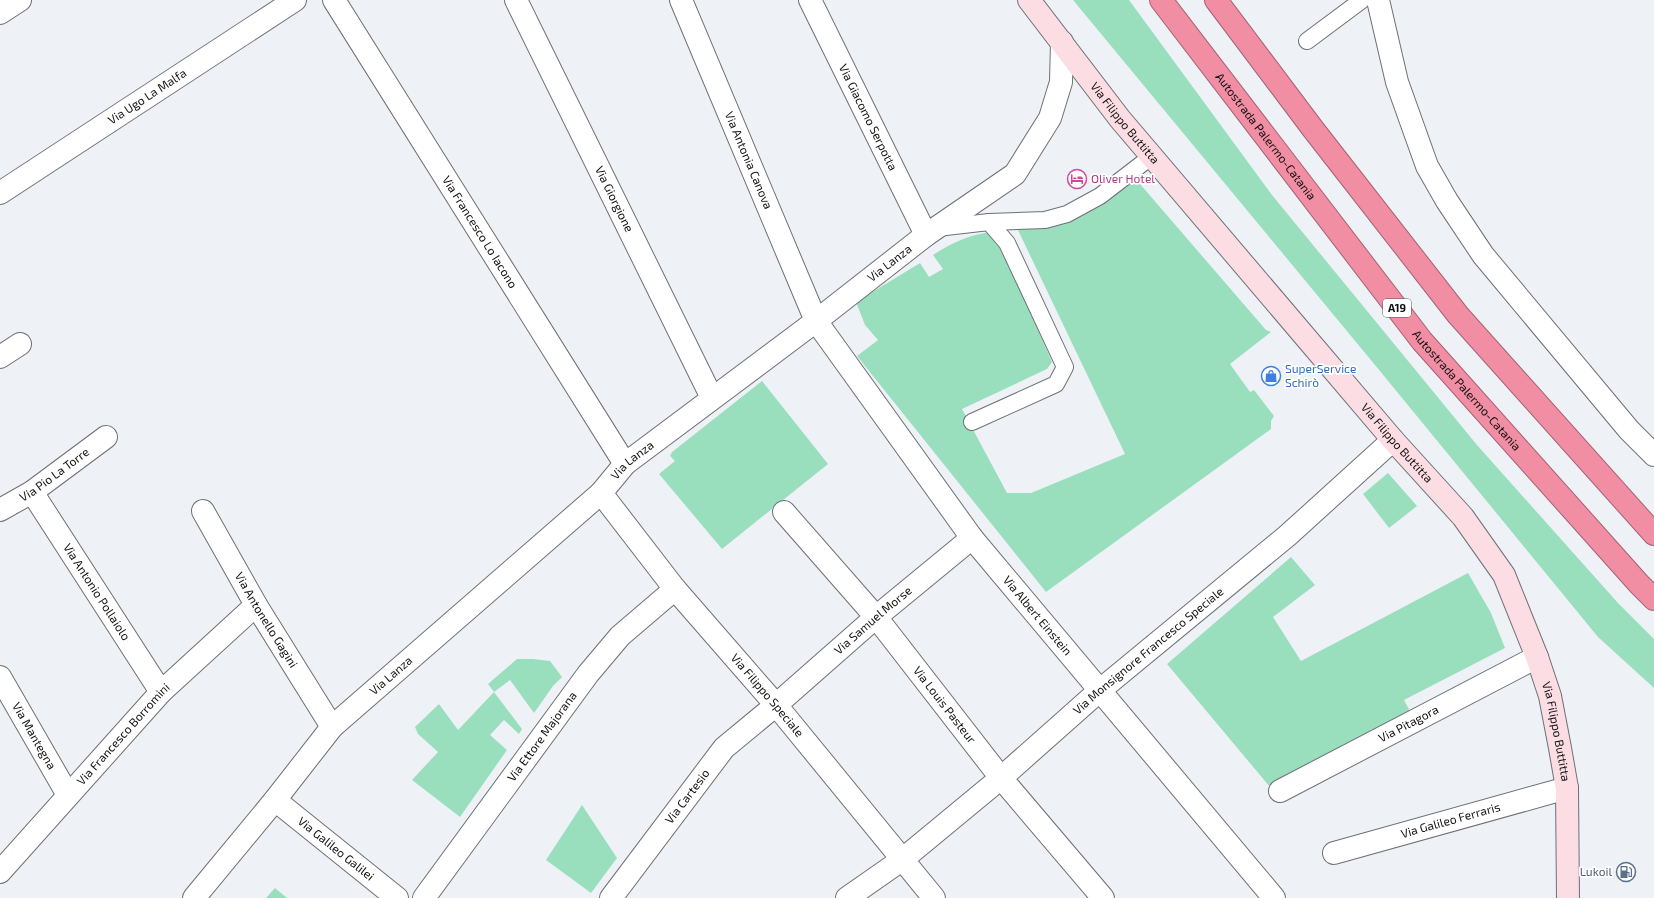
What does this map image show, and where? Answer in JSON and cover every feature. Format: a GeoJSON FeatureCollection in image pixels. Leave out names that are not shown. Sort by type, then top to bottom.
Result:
{"type":"FeatureCollection","features":[{"type":"Feature","properties":{"kind":"highway","name":"Autostrada Palermo-Catania"},"geometry":{"type":"LineString","coordinates":[[1161,0],[1422,341],[1654,599]]}},
{"type":"Feature","properties":{"kind":"highway"},"geometry":{"type":"LineString","coordinates":[[1216,0],[1308,123],[1458,315],[1654,534]]}},
{"type":"Feature","properties":{"kind":"main road","name":"Via Filippo Buttitta"},"geometry":{"type":"LineString","coordinates":[[1029,0],[1120,119],[1393,440],[1463,516],[1504,575],[1538,657],[1550,696],[1567,788],[1568,898]]}},
{"type":"Feature","properties":{"kind":"street"},"geometry":{"type":"LineString","coordinates":[[0,13],[20,0]]}},
{"type":"Feature","properties":{"kind":"street","name":"Via Ugo La Malfa"},"geometry":{"type":"LineString","coordinates":[[0,193],[295,0]]}},
{"type":"Feature","properties":{"kind":"street","name":"Via Francesco Lo Iacono"},"geometry":{"type":"LineString","coordinates":[[334,0],[625,464]]}},
{"type":"Feature","properties":{"kind":"street","name":"Via Giorgione"},"geometry":{"type":"LineString","coordinates":[[516,0],[712,398]]}},
{"type":"Feature","properties":{"kind":"street","name":"Via Antonia Canova"},"geometry":{"type":"LineString","coordinates":[[681,0],[816,321]]}},
{"type":"Feature","properties":{"kind":"street","name":"Via Giacomo Serpotta"},"geometry":{"type":"LineString","coordinates":[[810,0],[931,232]]}},
{"type":"Feature","properties":{"kind":"street"},"geometry":{"type":"LineString","coordinates":[[1378,0],[1397,82],[1427,166],[1447,201],[1483,255],[1629,430],[1654,455]]}},
{"type":"Feature","properties":{"kind":"street","name":"Via Lanza"},"geometry":{"type":"LineString","coordinates":[[194,898],[275,800],[332,727],[601,493],[625,464],[816,321],[931,232],[1015,174],[1050,118],[1061,82],[1062,42]]}},
{"type":"Feature","properties":{"kind":"street","name":"Via Albert Einstein"},"geometry":{"type":"LineString","coordinates":[[816,321],[972,538],[1274,898]]}},
{"type":"Feature","properties":{"kind":"street"},"geometry":{"type":"LineString","coordinates":[[0,357],[20,344]]}},
{"type":"Feature","properties":{"kind":"street","name":"Via Pio La Torre"},"geometry":{"type":"LineString","coordinates":[[0,510],[32,492],[106,437]]}},
{"type":"Feature","properties":{"kind":"street","name":"Via Monsignore Francesco Speciale"},"geometry":{"type":"LineString","coordinates":[[847,898],[902,859],[1001,778],[1099,691],[1287,536],[1393,440]]}},
{"type":"Feature","properties":{"kind":"street","name":"Via Antonio Pollaiolo"},"geometry":{"type":"LineString","coordinates":[[32,492],[161,692]]}},
{"type":"Feature","properties":{"kind":"street","name":"Via Filippo Speciale"},"geometry":{"type":"LineString","coordinates":[[601,493],[675,589],[776,705],[934,898]]}},
{"type":"Feature","properties":{"kind":"street","name":"Via Antonello Gagini"},"geometry":{"type":"LineString","coordinates":[[203,511],[256,605],[332,727]]}},
{"type":"Feature","properties":{"kind":"street","name":"Via Louis Pasteur"},"geometry":{"type":"LineString","coordinates":[[784,512],[876,617],[1001,778],[1103,898]]}},
{"type":"Feature","properties":{"kind":"street","name":"Via Samuel Morse"},"geometry":{"type":"LineString","coordinates":[[776,705],[876,617],[972,538]]}},
{"type":"Feature","properties":{"kind":"street","name":"Via Ettore Majorana"},"geometry":{"type":"LineString","coordinates":[[424,898],[588,674],[620,636],[675,589]]}},
{"type":"Feature","properties":{"kind":"street","name":"Via Francesco Borromini"},"geometry":{"type":"LineString","coordinates":[[0,872],[161,692],[256,605]]}},
{"type":"Feature","properties":{"kind":"street","name":"Via Pitagora"},"geometry":{"type":"LineString","coordinates":[[1280,791],[1538,657]]}},
{"type":"Feature","properties":{"kind":"street","name":"Via Mantegna"},"geometry":{"type":"LineString","coordinates":[[0,677],[68,795]]}},
{"type":"Feature","properties":{"kind":"street","name":"Via Cartesio"},"geometry":{"type":"LineString","coordinates":[[611,898],[724,748],[776,705]]}},
{"type":"Feature","properties":{"kind":"street","name":"Via Galileo Ferraris"},"geometry":{"type":"LineString","coordinates":[[1334,852],[1567,788]]}},
{"type":"Feature","properties":{"kind":"street","name":"Via Galileo Galilei"},"geometry":{"type":"LineString","coordinates":[[275,800],[397,898]]}},
{"type":"Feature","properties":{"kind":"lane"},"geometry":{"type":"LineString","coordinates":[[1307,41],[1362,0]]}},
{"type":"Feature","properties":{"kind":"lane"},"geometry":{"type":"LineString","coordinates":[[931,232],[989,222],[1045,220],[1067,214],[1100,196],[1152,156]]}},
{"type":"Feature","properties":{"kind":"lane"},"geometry":{"type":"LineString","coordinates":[[972,422],[1056,384],[1065,367],[1007,243],[989,222]]}},
{"type":"Feature","properties":{"kind":"green space"},"geometry":{"type":"Polygon","coordinates":[[[1073,0],[1129,0],[1272,195],[1477,445],[1618,603],[1654,639],[1654,688],[1598,637],[1073,0]]]}},
{"type":"Feature","properties":{"kind":"green space"},"geometry":{"type":"Polygon","coordinates":[[[1134,177],[1266,330],[1271,332],[1230,364],[1250,392],[1254,390],[1274,416],[1271,421],[1271,429],[1046,592],[857,356],[878,340],[865,325],[856,302],[920,263],[929,277],[943,269],[933,255],[960,240],[989,232],[1001,246],[1052,362],[1047,369],[962,409],[1007,493],[1031,493],[1125,454],[1017,228],[1057,226],[1081,216],[1134,177]]]}},
{"type":"Feature","properties":{"kind":"green space"},"geometry":{"type":"Polygon","coordinates":[[[762,381],[828,464],[722,549],[659,474],[675,461],[670,456],[672,452],[762,381]]]}},
{"type":"Feature","properties":{"kind":"green space"},"geometry":{"type":"Polygon","coordinates":[[[1388,473],[1417,506],[1389,528],[1363,494],[1388,473]]]}},
{"type":"Feature","properties":{"kind":"green space"},"geometry":{"type":"Polygon","coordinates":[[[1291,557],[1315,585],[1273,617],[1301,661],[1468,573],[1491,613],[1505,648],[1404,700],[1412,715],[1270,787],[1167,664],[1291,557]]]}},
{"type":"Feature","properties":{"kind":"green space"},"geometry":{"type":"Polygon","coordinates":[[[517,659],[550,661],[562,677],[553,686],[534,713],[510,680],[494,692],[488,684],[517,659]]]}},
{"type":"Feature","properties":{"kind":"green space"},"geometry":{"type":"Polygon","coordinates":[[[494,692],[522,729],[519,734],[504,720],[490,735],[507,750],[460,817],[412,780],[438,752],[418,734],[415,727],[439,704],[458,730],[494,692]]]}},
{"type":"Feature","properties":{"kind":"green space"},"geometry":{"type":"Polygon","coordinates":[[[582,805],[617,858],[591,893],[546,860],[582,805]]]}},
{"type":"Feature","properties":{"kind":"green space"},"geometry":{"type":"Polygon","coordinates":[[[275,888],[287,898],[266,898],[275,888]]]}},
{"type":"Feature","properties":{"kind":"place","name":"Oliver Hotel"},"geometry":{"type":"Point","coordinates":[1077,179]}},
{"type":"Feature","properties":{"kind":"place","name":"SuperService Schirò"},"geometry":{"type":"Point","coordinates":[1271,376]}},
{"type":"Feature","properties":{"kind":"place","name":"Lukoil"},"geometry":{"type":"Point","coordinates":[1626,872]}}]}
